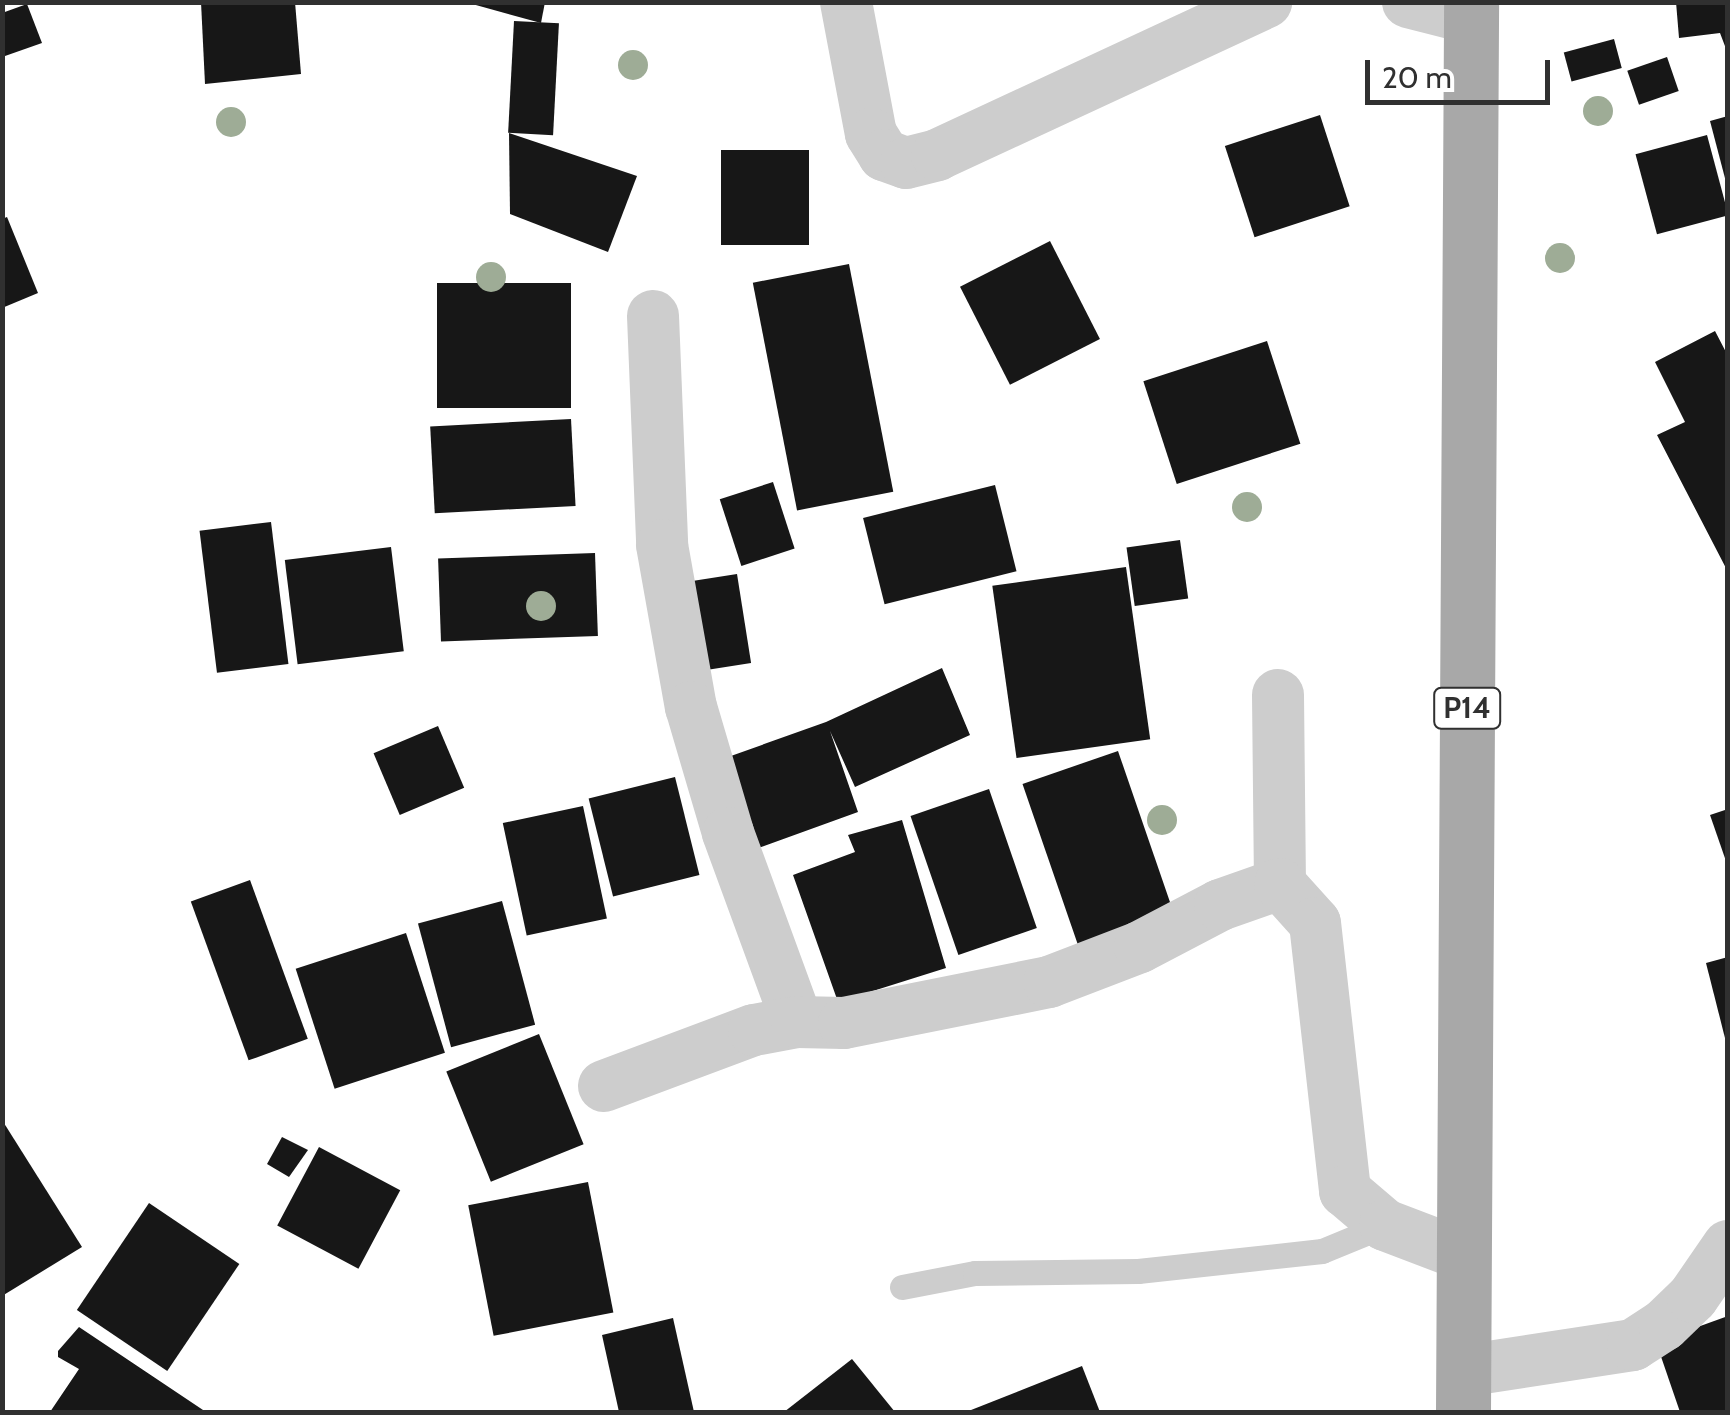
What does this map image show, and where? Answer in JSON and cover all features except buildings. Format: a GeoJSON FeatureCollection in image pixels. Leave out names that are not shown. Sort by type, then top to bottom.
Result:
{"type":"FeatureCollection","features":[{"type":"Feature","properties":{"kind":"main road","name":"P14"},"geometry":{"type":"LineString","coordinates":[[1463,1392],[1471,10]]}},
{"type":"Feature","properties":{"kind":"street"},"geometry":{"type":"LineString","coordinates":[[846,2],[871,134],[884,155],[906,162],[937,156],[1266,2]]}},
{"type":"Feature","properties":{"kind":"street"},"geometry":{"type":"LineString","coordinates":[[1408,2],[1471,10]]}},
{"type":"Feature","properties":{"kind":"street"},"geometry":{"type":"LineString","coordinates":[[654,316],[662,545],[692,707],[728,833],[797,1022]]}},
{"type":"Feature","properties":{"kind":"street"},"geometry":{"type":"LineString","coordinates":[[1278,695],[1280,884],[1315,923],[1345,1191],[1385,1225],[1464,1255]]}},
{"type":"Feature","properties":{"kind":"street"},"geometry":{"type":"LineString","coordinates":[[604,1086],[754,1030],[797,1022],[844,1023],[1049,982],[1140,947],[1220,905],[1280,884]]}},
{"type":"Feature","properties":{"kind":"street"},"geometry":{"type":"LineString","coordinates":[[1463,1392],[1633,1344],[1664,1324],[1693,1297],[1728,1246]]}},
{"type":"Feature","properties":{"kind":"lane"},"geometry":{"type":"LineString","coordinates":[[902,1288],[975,1273],[1138,1270],[1322,1250],[1385,1225]]}}]}
